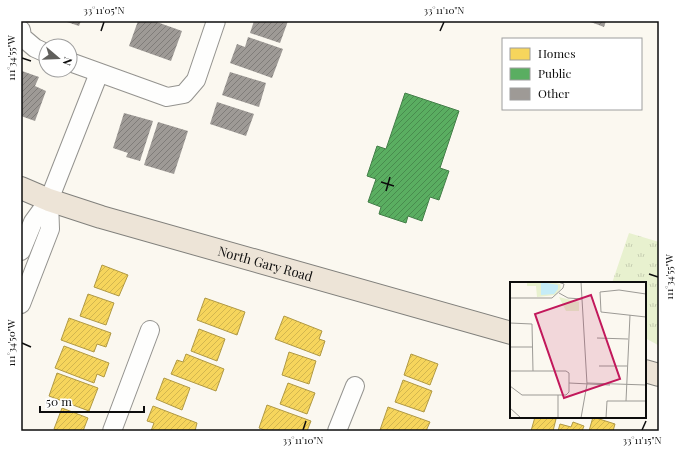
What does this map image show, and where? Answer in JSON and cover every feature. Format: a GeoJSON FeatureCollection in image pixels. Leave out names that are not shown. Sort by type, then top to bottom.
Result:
{"type":"FeatureCollection","features":[{"type":"Feature","properties":{"kind":"main road","name":"North Gary Road"},"geometry":{"type":"LineString","coordinates":[[21,188],[49,200],[101,217],[510,333]]}},
{"type":"Feature","properties":{"kind":"main road"},"geometry":{"type":"LineString","coordinates":[[646,371],[659,375]]}},
{"type":"Feature","properties":{"kind":"street"},"geometry":{"type":"LineString","coordinates":[[78,65],[167,97],[184,94],[196,80],[216,21]]}},
{"type":"Feature","properties":{"kind":"street"},"geometry":{"type":"LineString","coordinates":[[22,34],[38,49]]}},
{"type":"Feature","properties":{"kind":"street"},"geometry":{"type":"LineString","coordinates":[[21,251],[33,222],[49,200],[98,73]]}},
{"type":"Feature","properties":{"kind":"street"},"geometry":{"type":"LineString","coordinates":[[21,304],[50,229],[49,200]]}},
{"type":"Feature","properties":{"kind":"street"},"geometry":{"type":"LineString","coordinates":[[112,431],[150,330]]}},
{"type":"Feature","properties":{"kind":"street"},"geometry":{"type":"LineString","coordinates":[[338,431],[355,386]]}},
{"type":"Feature","properties":{"kind":"green space"},"geometry":{"type":"Polygon","coordinates":[[[629,233],[659,242],[658,345],[646,339],[646,282],[612,282],[629,233]]]}},
{"type":"Feature","properties":{"kind":"building: Homes"},"geometry":{"type":"Polygon","coordinates":[[[102,265],[128,275],[119,296],[94,287],[102,265]]]}},
{"type":"Feature","properties":{"kind":"building: Homes"},"geometry":{"type":"Polygon","coordinates":[[[88,294],[114,303],[106,325],[80,316],[88,294]]]}},
{"type":"Feature","properties":{"kind":"building: Homes"},"geometry":{"type":"Polygon","coordinates":[[[205,298],[245,312],[237,335],[197,320],[205,298]]]}},
{"type":"Feature","properties":{"kind":"building: Homes"},"geometry":{"type":"Polygon","coordinates":[[[284,316],[322,331],[319,339],[325,341],[320,356],[275,339],[284,316]]]}},
{"type":"Feature","properties":{"kind":"building: Homes"},"geometry":{"type":"Polygon","coordinates":[[[69,318],[111,333],[106,347],[97,344],[94,352],[61,340],[69,318]]]}},
{"type":"Feature","properties":{"kind":"building: Homes"},"geometry":{"type":"Polygon","coordinates":[[[199,329],[225,339],[217,361],[191,351],[199,329]]]}},
{"type":"Feature","properties":{"kind":"building: Homes"},"geometry":{"type":"Polygon","coordinates":[[[64,346],[109,363],[104,377],[97,374],[94,383],[55,368],[64,346]]]}},
{"type":"Feature","properties":{"kind":"building: Homes"},"geometry":{"type":"Polygon","coordinates":[[[289,352],[316,361],[309,384],[282,375],[289,352]]]}},
{"type":"Feature","properties":{"kind":"building: Homes"},"geometry":{"type":"Polygon","coordinates":[[[186,354],[224,369],[216,391],[171,374],[177,360],[183,362],[186,354]]]}},
{"type":"Feature","properties":{"kind":"building: Homes"},"geometry":{"type":"Polygon","coordinates":[[[411,354],[438,364],[430,385],[404,375],[411,354]]]}},
{"type":"Feature","properties":{"kind":"building: Homes"},"geometry":{"type":"Polygon","coordinates":[[[57,373],[98,388],[89,411],[49,396],[57,373]]]}},
{"type":"Feature","properties":{"kind":"building: Homes"},"geometry":{"type":"Polygon","coordinates":[[[164,378],[190,388],[182,410],[156,399],[164,378]]]}},
{"type":"Feature","properties":{"kind":"building: Homes"},"geometry":{"type":"Polygon","coordinates":[[[403,380],[432,391],[424,412],[395,402],[403,380]]]}},
{"type":"Feature","properties":{"kind":"building: Homes"},"geometry":{"type":"Polygon","coordinates":[[[288,383],[315,393],[307,414],[280,404],[288,383]]]}},
{"type":"Feature","properties":{"kind":"building: Homes"},"geometry":{"type":"Polygon","coordinates":[[[267,405],[311,421],[307,431],[267,431],[259,428],[267,405]]]}},
{"type":"Feature","properties":{"kind":"building: Homes"},"geometry":{"type":"Polygon","coordinates":[[[153,406],[197,423],[195,431],[151,431],[154,423],[147,421],[153,406]]]}},
{"type":"Feature","properties":{"kind":"building: Homes"},"geometry":{"type":"Polygon","coordinates":[[[388,407],[430,422],[426,431],[380,430],[388,407]]]}},
{"type":"Feature","properties":{"kind":"building: Homes"},"geometry":{"type":"Polygon","coordinates":[[[62,408],[88,418],[83,431],[59,431],[54,429],[62,408]]]}},
{"type":"Feature","properties":{"kind":"building: Homes"},"geometry":{"type":"Polygon","coordinates":[[[535,418],[556,419],[553,431],[531,431],[535,418]]]}},
{"type":"Feature","properties":{"kind":"building: Homes"},"geometry":{"type":"Polygon","coordinates":[[[593,418],[615,424],[613,431],[589,431],[593,418]]]}},
{"type":"Feature","properties":{"kind":"building: Homes"},"geometry":{"type":"Polygon","coordinates":[[[573,422],[584,426],[582,431],[558,431],[560,424],[571,427],[573,422]]]}},
{"type":"Feature","properties":{"kind":"building: Public"},"geometry":{"type":"Polygon","coordinates":[[[405,93],[459,111],[440,168],[449,171],[439,200],[430,197],[422,221],[408,216],[406,223],[379,214],[381,207],[368,202],[376,179],[367,176],[377,146],[386,149],[405,93]]]}},
{"type":"Feature","properties":{"kind":"building: Other"},"geometry":{"type":"Polygon","coordinates":[[[64,21],[81,21],[79,26],[64,21]]]}},
{"type":"Feature","properties":{"kind":"building: Other"},"geometry":{"type":"Polygon","coordinates":[[[138,21],[154,21],[182,31],[171,61],[129,46],[138,21]]]}},
{"type":"Feature","properties":{"kind":"building: Other"},"geometry":{"type":"Polygon","coordinates":[[[254,21],[288,21],[280,43],[250,33],[254,21]]]}},
{"type":"Feature","properties":{"kind":"building: Other"},"geometry":{"type":"Polygon","coordinates":[[[588,21],[606,21],[604,27],[588,21]]]}},
{"type":"Feature","properties":{"kind":"building: Other"},"geometry":{"type":"Polygon","coordinates":[[[248,37],[283,49],[272,78],[230,63],[237,44],[245,47],[248,37]]]}},
{"type":"Feature","properties":{"kind":"building: Other"},"geometry":{"type":"Polygon","coordinates":[[[22,71],[38,77],[35,86],[46,91],[35,121],[21,116],[22,71]]]}},
{"type":"Feature","properties":{"kind":"building: Other"},"geometry":{"type":"Polygon","coordinates":[[[230,72],[266,83],[259,107],[222,95],[230,72]]]}},
{"type":"Feature","properties":{"kind":"building: Other"},"geometry":{"type":"Polygon","coordinates":[[[217,102],[254,114],[246,136],[210,124],[217,102]]]}},
{"type":"Feature","properties":{"kind":"building: Other"},"geometry":{"type":"Polygon","coordinates":[[[124,113],[153,121],[140,161],[126,157],[128,153],[113,148],[124,113]]]}},
{"type":"Feature","properties":{"kind":"building: Other"},"geometry":{"type":"Polygon","coordinates":[[[158,122],[188,131],[174,174],[144,165],[158,122]]]}}]}
